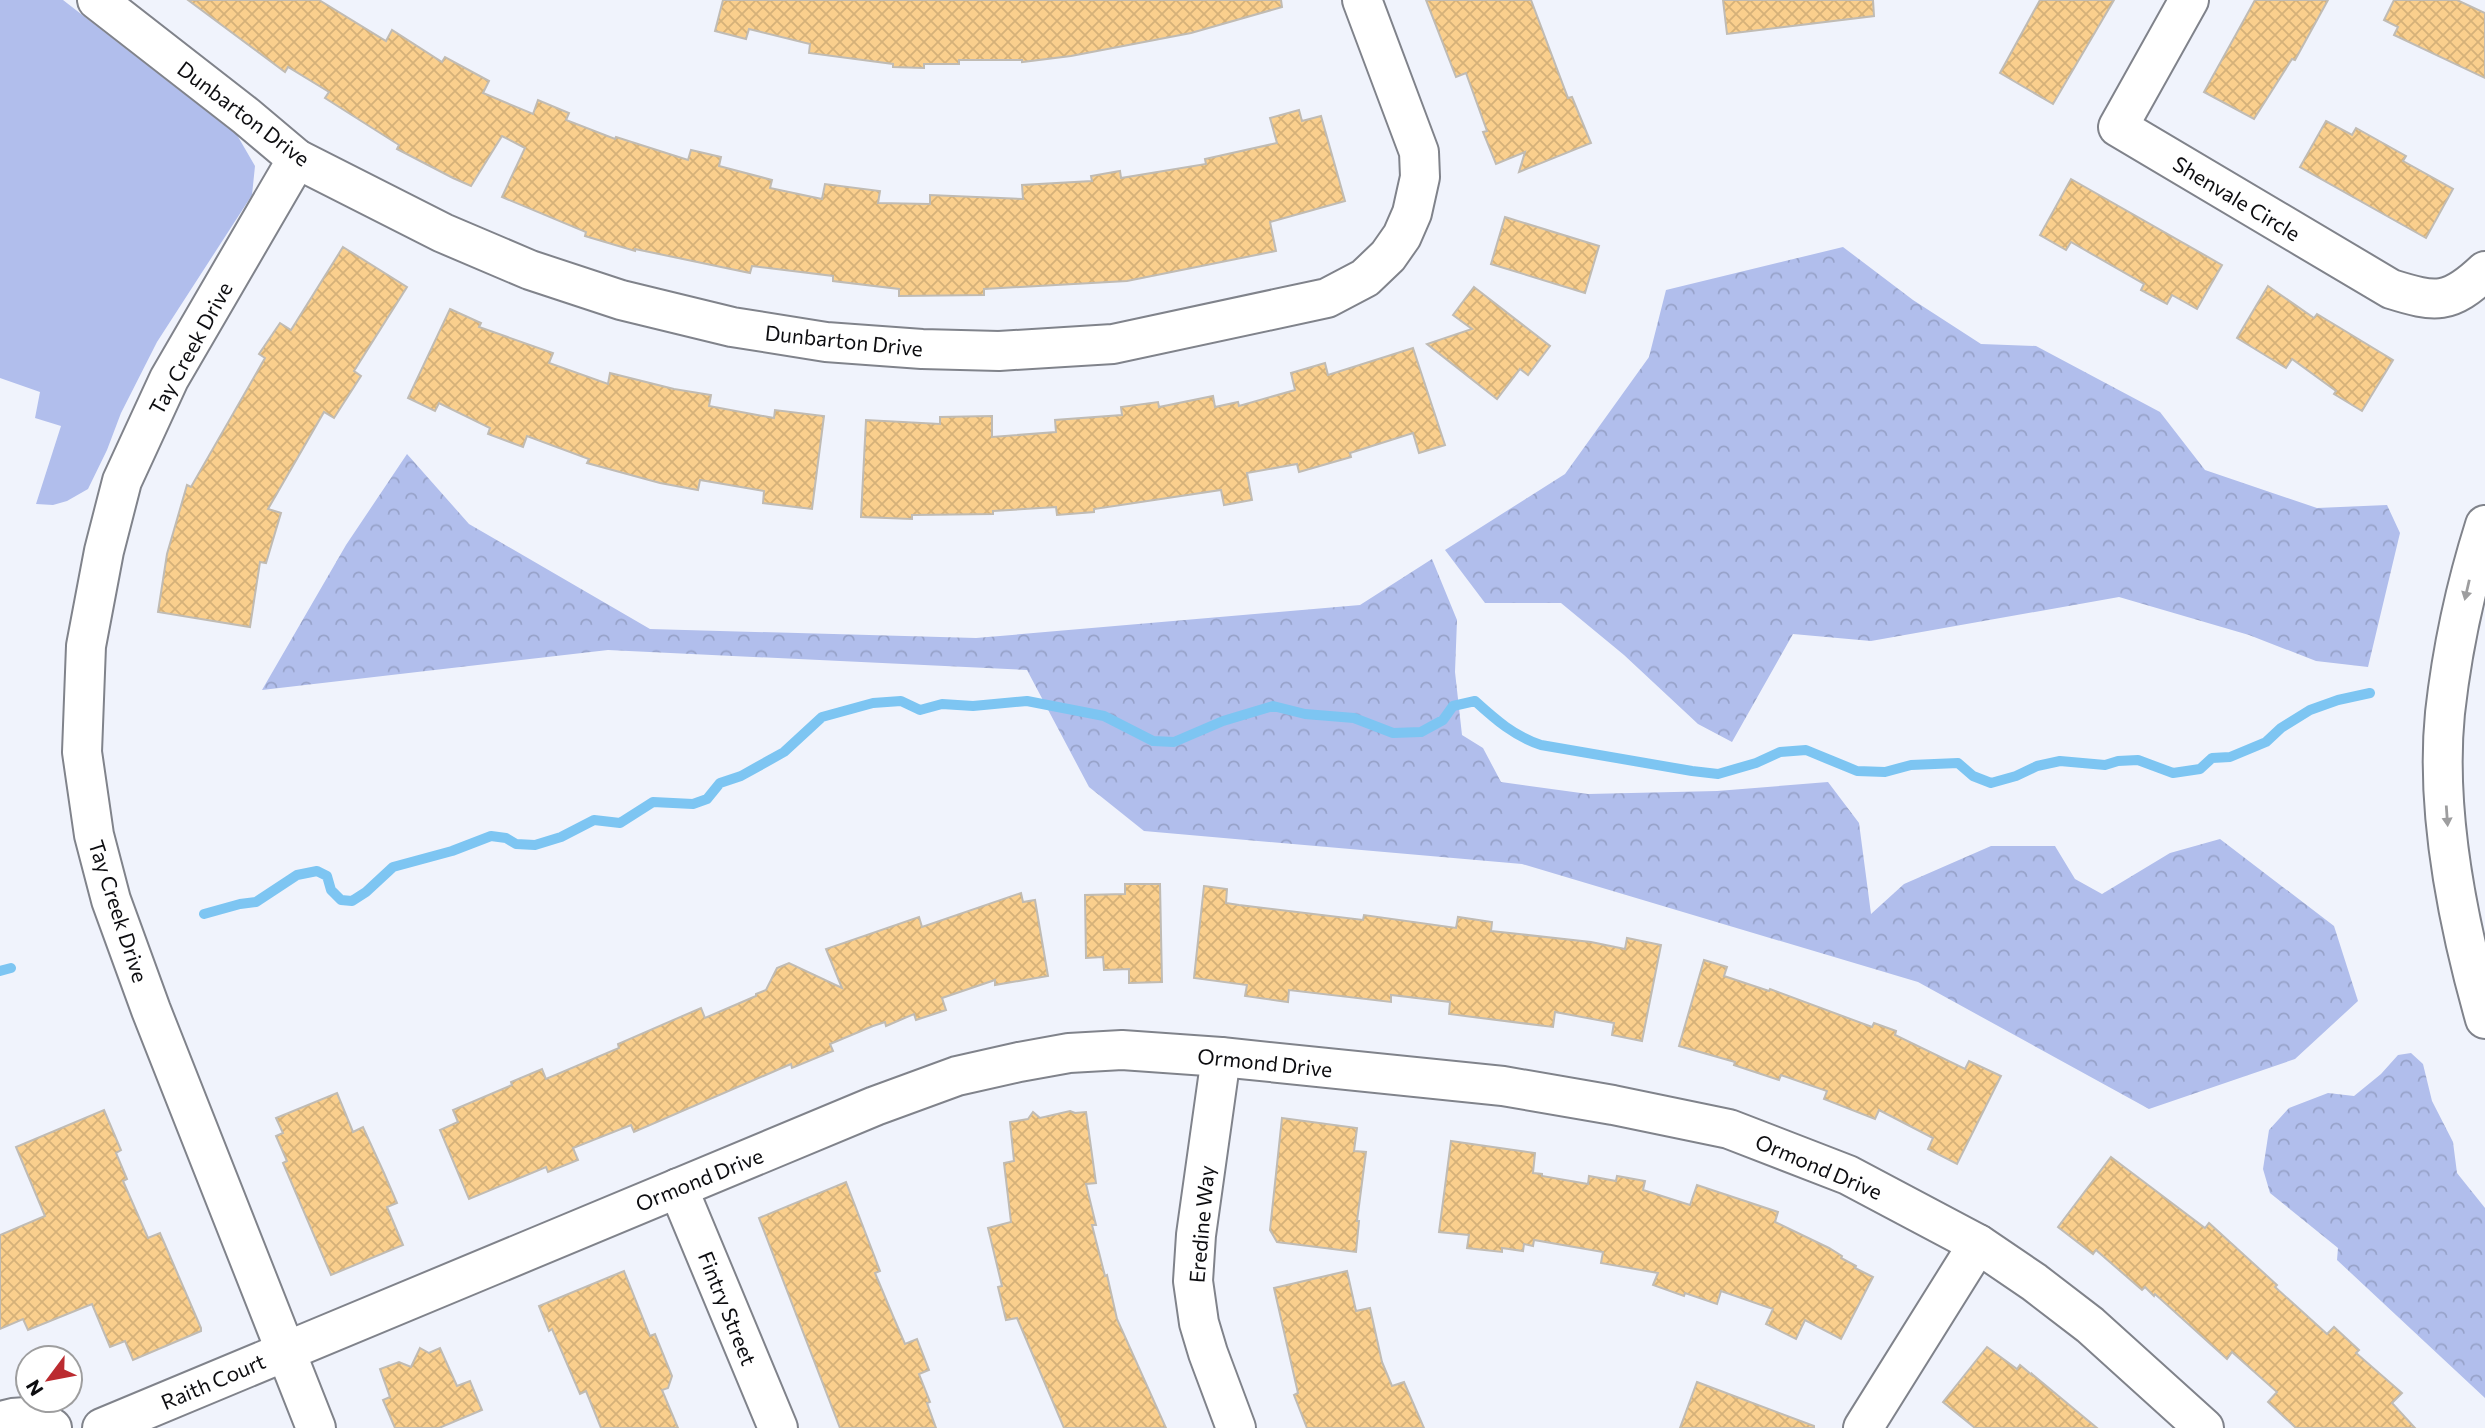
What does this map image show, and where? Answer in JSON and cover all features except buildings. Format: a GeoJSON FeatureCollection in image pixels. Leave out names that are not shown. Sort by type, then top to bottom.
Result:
{"type":"FeatureCollection","features":[{"type":"Feature","properties":{"kind":"street","name":"Dunbarton Drive"},"geometry":{"type":"LineString","coordinates":[[97,0],[297,159],[443,233],[530,270],[621,300],[732,327],[827,342],[999,351],[1113,344],[1327,298],[1365,278],[1388,256],[1402,236],[1412,213],[1420,177],[1419,152],[1362,0]]}},
{"type":"Feature","properties":{"kind":"street","name":"Shenvale Circle"},"geometry":{"type":"LineString","coordinates":[[2189,0],[2118,127],[2391,289],[2423,299],[2445,299],[2471,284],[2485,271]]}},
{"type":"Feature","properties":{"kind":"street","name":"Tay Creek Drive"},"geometry":{"type":"LineString","coordinates":[[297,159],[169,379],[122,481],[104,551],[86,646],[82,752],[94,835],[111,900],[151,1010],[316,1428]]}},
{"type":"Feature","properties":{"kind":"street"},"geometry":{"type":"LineString","coordinates":[[2485,524],[2465,600],[2445,714],[2444,782],[2451,876],[2469,962],[2485,1019]]}},
{"type":"Feature","properties":{"kind":"street","name":"Ormond Drive"},"geometry":{"type":"LineString","coordinates":[[285,1351],[875,1106],[957,1076],[1069,1053],[1122,1050],[1221,1057],[1503,1086],[1729,1129],[1848,1175],[1978,1244],[2090,1325],[2204,1428]]}},
{"type":"Feature","properties":{"kind":"street","name":"Eredine Way"},"geometry":{"type":"LineString","coordinates":[[1221,1057],[1196,1235],[1193,1281],[1199,1322],[1208,1353],[1236,1428]]}},
{"type":"Feature","properties":{"kind":"street","name":"Fintry Street"},"geometry":{"type":"LineString","coordinates":[[678,1188],[778,1428]]}},
{"type":"Feature","properties":{"kind":"street"},"geometry":{"type":"LineString","coordinates":[[1863,1428],[1978,1244]]}},
{"type":"Feature","properties":{"kind":"street","name":"Raith Court"},"geometry":{"type":"LineString","coordinates":[[102,1428],[285,1351]]}},
{"type":"Feature","properties":{"kind":"street"},"geometry":{"type":"LineString","coordinates":[[0,1422],[17,1417],[32,1418],[45,1422],[52,1428]]}},
{"type":"Feature","properties":{"kind":"green space"},"geometry":{"type":"Polygon","coordinates":[[[0,0],[63,0],[237,135],[255,166],[252,195],[157,342],[121,413],[88,489],[67,501],[53,505],[36,504],[61,426],[35,418],[40,392],[0,378],[0,0]]]}},
{"type":"Feature","properties":{"kind":"green space"},"geometry":{"type":"Polygon","coordinates":[[[1843,247],[1913,300],[1981,344],[2036,346],[2160,412],[2205,470],[2317,508],[2387,505],[2400,533],[2368,667],[2316,661],[2249,635],[2119,597],[1871,641],[1793,634],[1732,742],[1698,724],[1624,655],[1561,603],[1485,603],[1445,550],[1565,474],[1649,357],[1666,290],[1843,247]]]}},
{"type":"Feature","properties":{"kind":"green space"},"geometry":{"type":"Polygon","coordinates":[[[407,454],[469,524],[650,629],[976,638],[1360,605],[1432,559],[1457,620],[1455,672],[1462,735],[1483,748],[1501,782],[1588,794],[1717,791],[1828,782],[1859,823],[1871,914],[1904,884],[1991,846],[2055,846],[2075,879],[2102,894],[2170,853],[2220,839],[2334,926],[2358,1001],[2295,1059],[2149,1109],[1918,982],[1522,864],[1144,831],[1089,787],[1027,670],[608,650],[262,690],[346,545],[407,454]]]}},
{"type":"Feature","properties":{"kind":"green space"},"geometry":{"type":"Polygon","coordinates":[[[2411,1053],[2423,1064],[2432,1101],[2453,1142],[2457,1173],[2485,1208],[2485,1398],[2337,1260],[2338,1248],[2270,1193],[2263,1169],[2269,1130],[2289,1108],[2328,1093],[2354,1096],[2381,1074],[2398,1055],[2411,1053]]]}},
{"type":"Feature","properties":{"kind":"waterway"},"geometry":{"type":"LineString","coordinates":[[204,914],[256,902],[297,875],[317,871],[327,876],[331,890],[341,900],[352,901],[393,867],[452,851],[491,836],[506,838],[516,844],[535,845],[561,837],[594,820],[620,823],[653,802],[693,804],[707,799],[720,783],[741,776],[784,752],[822,717],[873,703],[901,701],[920,710],[942,704],[973,706],[1027,701],[1104,716],[1153,741],[1174,742],[1223,721],[1273,706],[1305,714],[1354,718],[1393,733],[1421,732],[1443,720],[1453,706],[1475,701],[1514,732],[1541,745],[1692,771],[1718,774],[1756,763],[1780,752],[1806,750],[1857,771],[1885,772],[1911,765],[1958,763],[1973,776],[1991,783],[2016,776],[2037,766],[2060,761],[2105,765],[2138,760],[2173,773],[2200,769],[2212,758],[2230,757],[2266,742],[2281,728],[2310,710],[2370,693]]}},
{"type":"Feature","properties":{"kind":"waterway"},"geometry":{"type":"LineString","coordinates":[[0,971],[11,968]]}}]}
